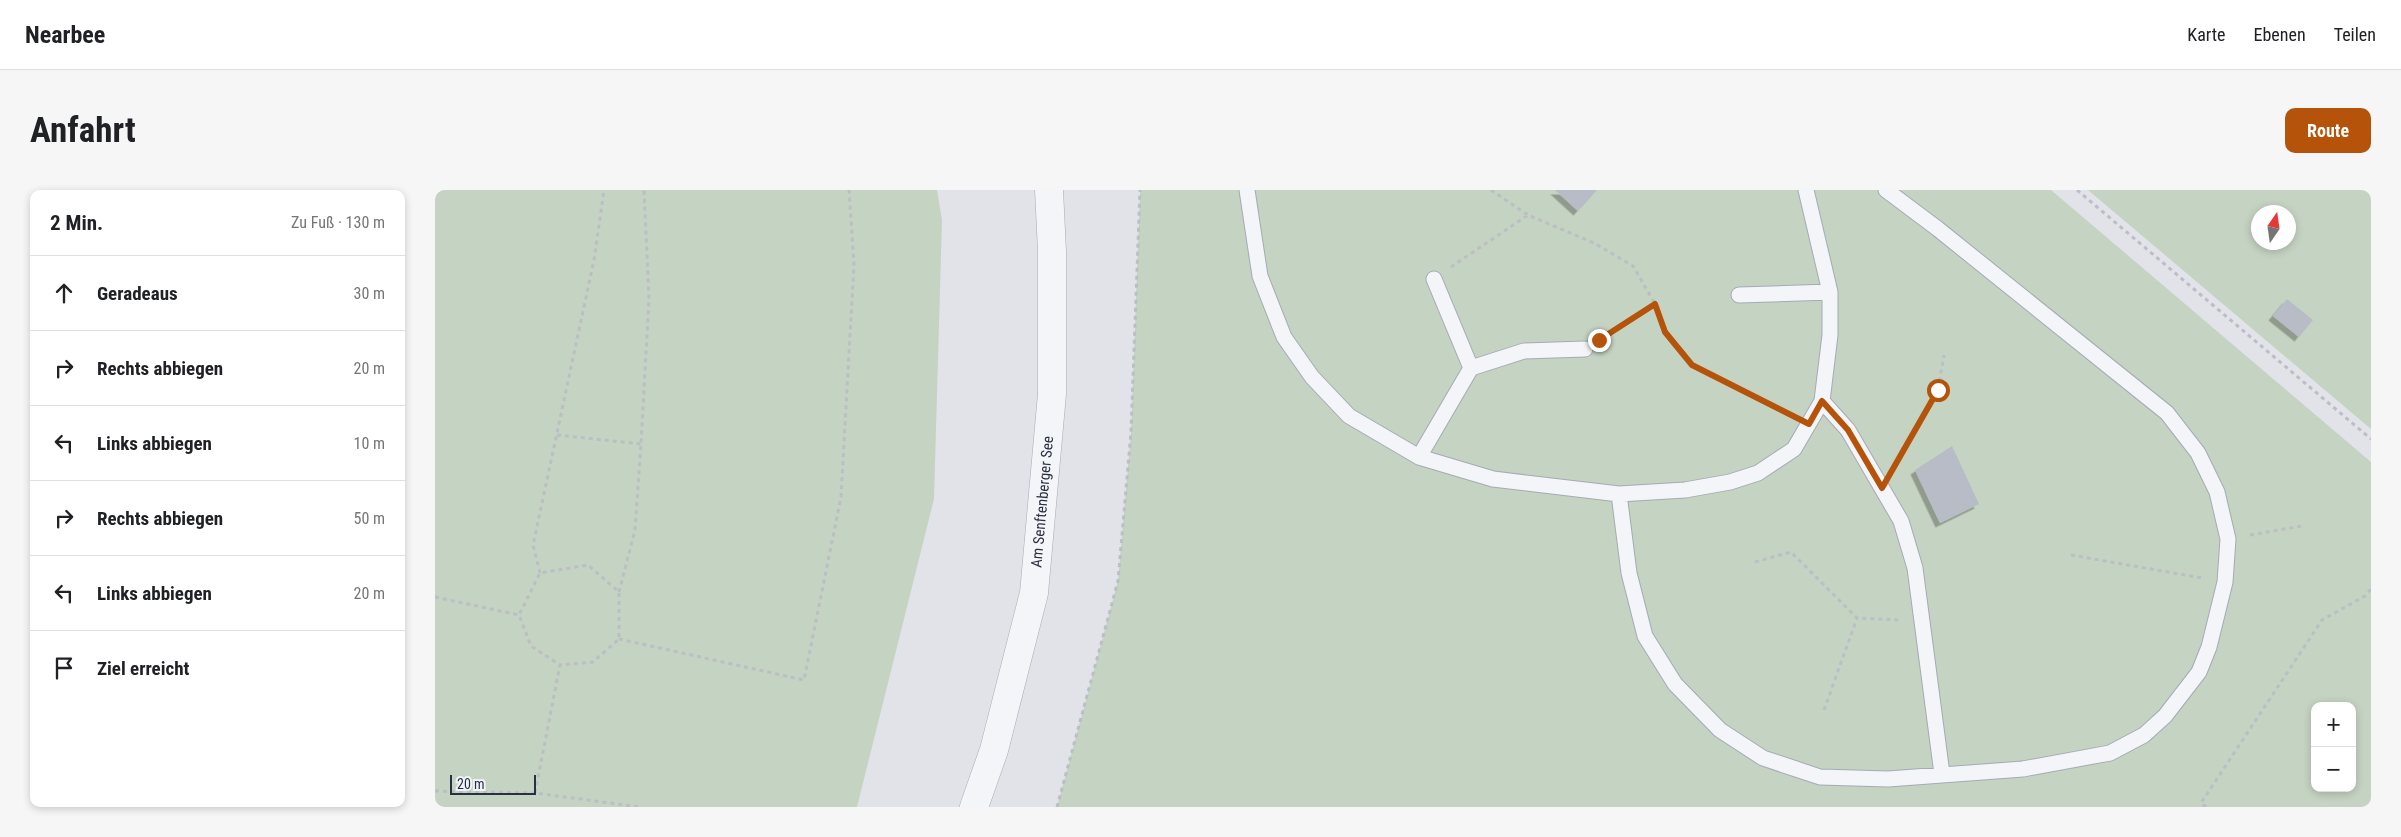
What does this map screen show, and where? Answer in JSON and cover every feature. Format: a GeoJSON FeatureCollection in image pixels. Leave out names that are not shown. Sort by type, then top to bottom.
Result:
{"type":"FeatureCollection","features":[{"type":"Feature","properties":{"kind":"street","name":"Am Senftenberger See"},"geometry":{"type":"LineString","coordinates":[[974,807],[994,750],[1034,593],[1051,394],[1052,251],[1049,190]]}},
{"type":"Feature","properties":{"kind":"lane"},"geometry":{"type":"LineString","coordinates":[[1247,190],[1260,276],[1284,338],[1312,377],[1349,416],[1419,457],[1493,479],[1619,494],[1685,490],[1730,482],[1758,473],[1794,449],[1822,401],[1830,336],[1830,292],[1806,190]]}},
{"type":"Feature","properties":{"kind":"lane"},"geometry":{"type":"LineString","coordinates":[[1619,494],[1629,573],[1645,636],[1675,684],[1720,730],[1763,758],[1820,777],[1888,778],[2023,769],[2110,753],[2144,734],[2165,716],[2199,672],[2209,647],[2225,582],[2227,538],[2217,492],[2202,461],[2167,413],[1938,229],[1886,190]]}},
{"type":"Feature","properties":{"kind":"lane"},"geometry":{"type":"LineString","coordinates":[[1434,279],[1471,368]]}},
{"type":"Feature","properties":{"kind":"lane"},"geometry":{"type":"LineString","coordinates":[[1739,295],[1830,292]]}},
{"type":"Feature","properties":{"kind":"lane"},"geometry":{"type":"LineString","coordinates":[[1419,457],[1471,368],[1524,350],[1585,349]]}},
{"type":"Feature","properties":{"kind":"lane"},"geometry":{"type":"LineString","coordinates":[[1822,401],[1848,430],[1901,521],[1915,568],[1942,774]]}},
{"type":"Feature","properties":{"kind":"path"},"geometry":{"type":"LineString","coordinates":[[603,190],[594,260],[533,546],[540,573],[519,615],[531,646],[560,665],[593,662],[619,639],[619,592],[635,530],[641,444],[649,299],[645,190]]}},
{"type":"Feature","properties":{"kind":"path"},"geometry":{"type":"LineString","coordinates":[[619,639],[804,680],[841,497],[854,264],[849,190]]}},
{"type":"Feature","properties":{"kind":"path"},"geometry":{"type":"LineString","coordinates":[[1057,807],[1119,581],[1131,432],[1140,190]]}},
{"type":"Feature","properties":{"kind":"path"},"geometry":{"type":"LineString","coordinates":[[1491,190],[1527,215],[1594,244],[1633,266],[1655,304],[1665,332],[1692,365],[1809,424]]}},
{"type":"Feature","properties":{"kind":"path"},"geometry":{"type":"LineString","coordinates":[[2077,190],[2371,439]]}},
{"type":"Feature","properties":{"kind":"path"},"geometry":{"type":"LineString","coordinates":[[1434,279],[1527,215]]}},
{"type":"Feature","properties":{"kind":"path"},"geometry":{"type":"LineString","coordinates":[[1585,349],[1655,304]]}},
{"type":"Feature","properties":{"kind":"path"},"geometry":{"type":"LineString","coordinates":[[1882,488],[1938,390],[1944,355]]}},
{"type":"Feature","properties":{"kind":"path"},"geometry":{"type":"LineString","coordinates":[[557,435],[641,444]]}},
{"type":"Feature","properties":{"kind":"path"},"geometry":{"type":"LineString","coordinates":[[2227,538],[2301,526]]}},
{"type":"Feature","properties":{"kind":"path"},"geometry":{"type":"LineString","coordinates":[[1755,562],[1791,552],[1857,618],[1881,621],[1923,620]]}},
{"type":"Feature","properties":{"kind":"path"},"geometry":{"type":"LineString","coordinates":[[2071,554],[2225,582]]}},
{"type":"Feature","properties":{"kind":"path"},"geometry":{"type":"LineString","coordinates":[[540,573],[588,565],[619,592]]}},
{"type":"Feature","properties":{"kind":"path"},"geometry":{"type":"LineString","coordinates":[[2206,807],[2201,803],[2322,620],[2365,596],[2371,589]]}},
{"type":"Feature","properties":{"kind":"path"},"geometry":{"type":"LineString","coordinates":[[435,597],[519,615]]}},
{"type":"Feature","properties":{"kind":"path"},"geometry":{"type":"LineString","coordinates":[[1824,710],[1857,618]]}},
{"type":"Feature","properties":{"kind":"path"},"geometry":{"type":"LineString","coordinates":[[535,793],[560,665]]}},
{"type":"Feature","properties":{"kind":"path"},"geometry":{"type":"LineString","coordinates":[[435,791],[535,793],[640,807]]}},
{"type":"Feature","properties":{"kind":"green space"},"geometry":{"type":"Polygon","coordinates":[[[435,190],[937,190],[942,220],[934,499],[857,807],[435,807],[435,190]]]}},
{"type":"Feature","properties":{"kind":"green space"},"geometry":{"type":"Polygon","coordinates":[[[1140,190],[2051,190],[2371,462],[2371,807],[1057,807],[1118,581],[1131,432],[1140,190]]]}},
{"type":"Feature","properties":{"kind":"green space"},"geometry":{"type":"Polygon","coordinates":[[[2088,190],[2371,190],[2371,429],[2088,190]]]}},
{"type":"Feature","properties":{"kind":"building"},"geometry":{"type":"Polygon","coordinates":[[[1555,190],[1597,190],[1578,211],[1555,190]]]}},
{"type":"Feature","properties":{"kind":"building"},"geometry":{"type":"Polygon","coordinates":[[[2287,299],[2313,320],[2299,337],[2273,316],[2287,299]]]}},
{"type":"Feature","properties":{"kind":"building"},"geometry":{"type":"Polygon","coordinates":[[[1952,446],[1979,504],[1940,523],[1915,470],[1952,446]]]}},
{"type":"Feature","properties":{"kind":"route"},"geometry":{"type":"LineString","coordinates":[[1599,340],[1655,304],[1665,332],[1692,365],[1809,424],[1822,401],[1848,430],[1882,488],[1938,390]]}}]}
